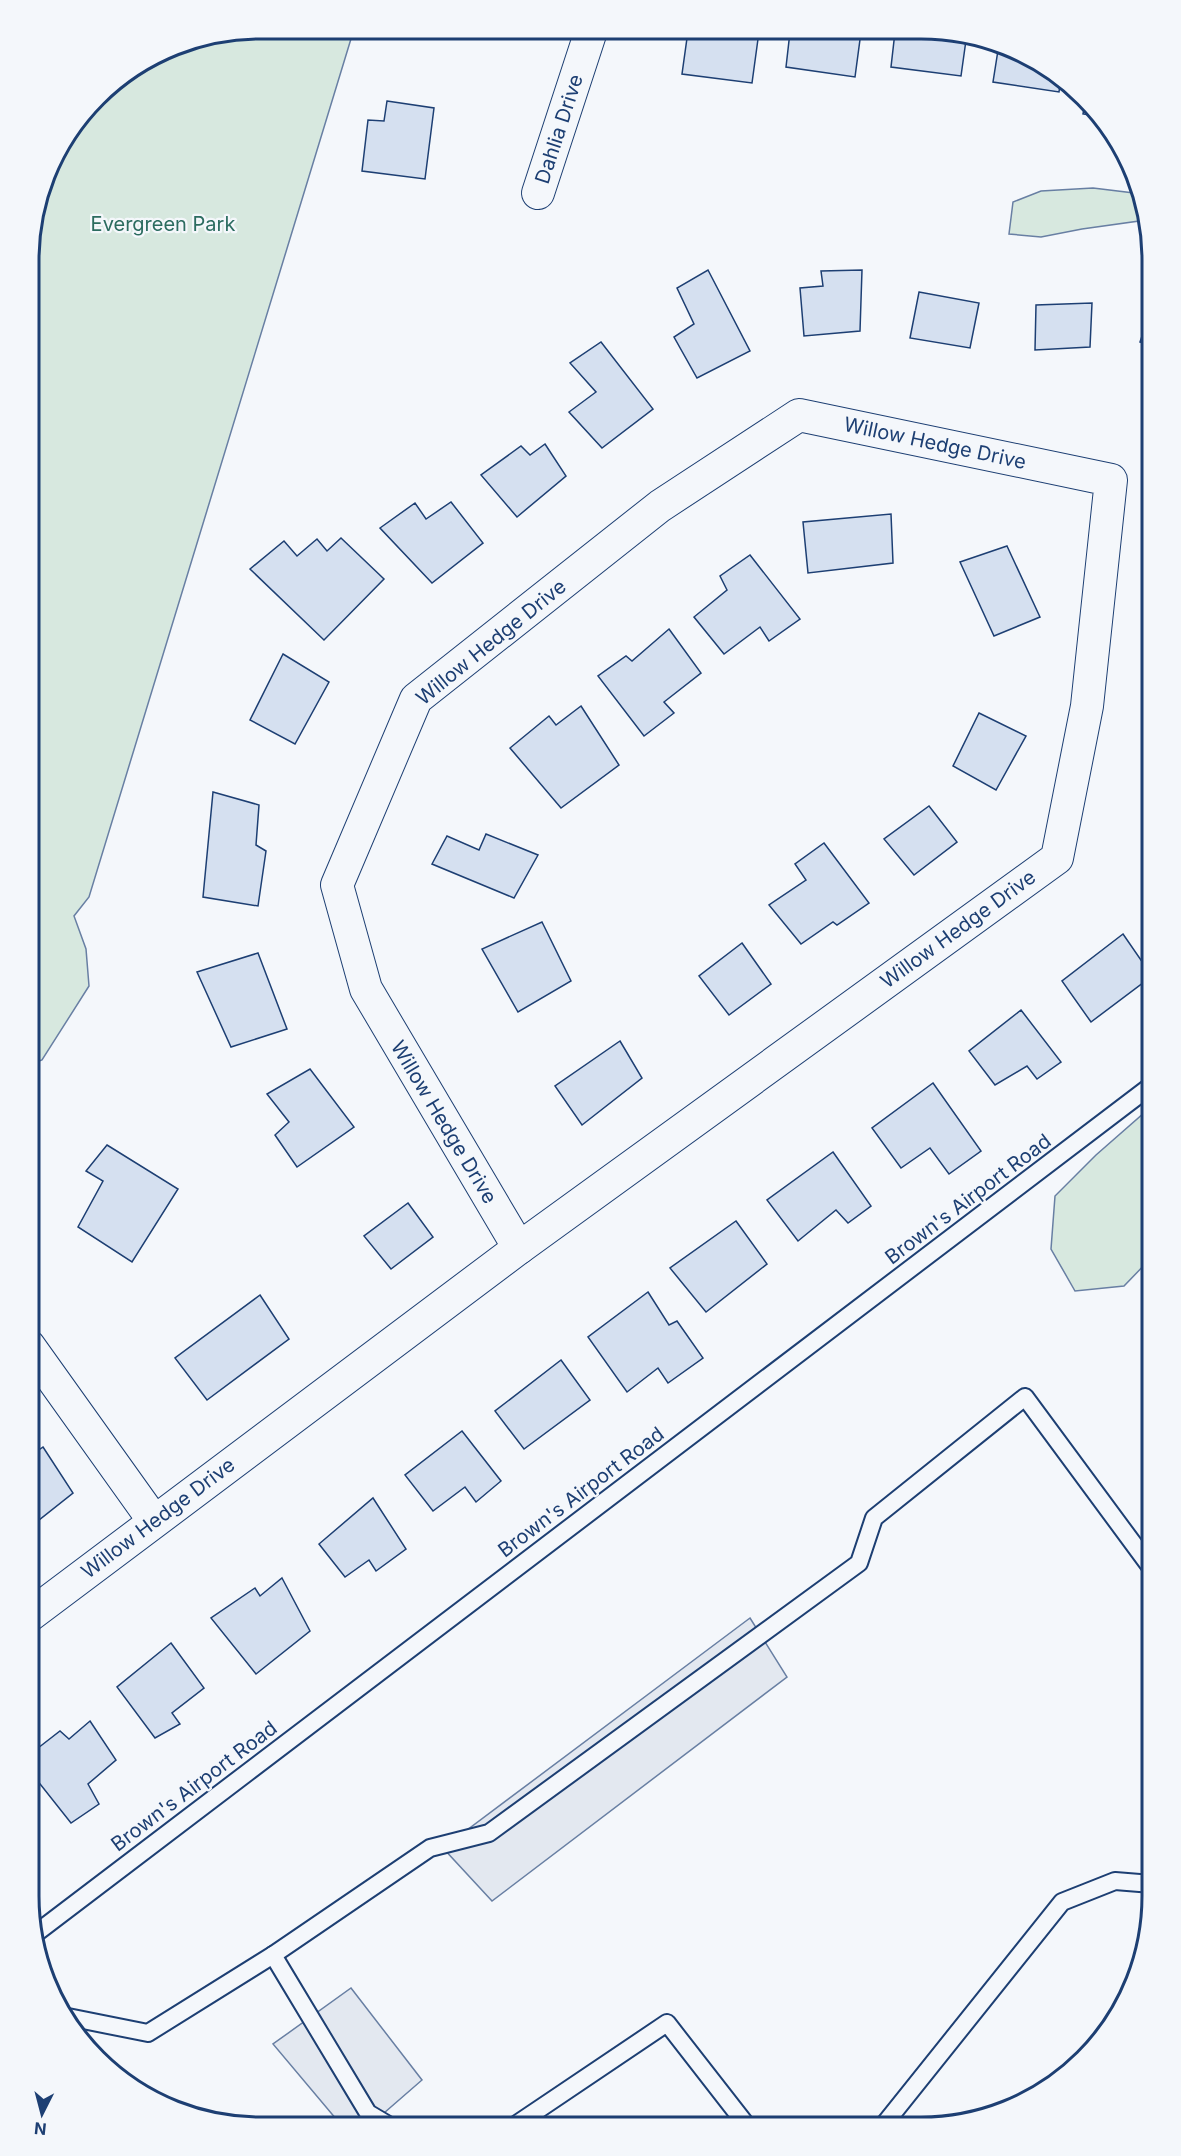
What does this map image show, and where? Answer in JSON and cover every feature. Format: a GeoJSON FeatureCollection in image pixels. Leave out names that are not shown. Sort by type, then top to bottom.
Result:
{"type":"FeatureCollection","features":[{"type":"Feature","properties":{"kind":"street","name":"Dahlia Drive"},"geometry":{"type":"LineString","coordinates":[[538,193],[588,39]]}},
{"type":"Feature","properties":{"kind":"street","name":"Willow Hedge Drive"},"geometry":{"type":"LineString","coordinates":[[39,1608],[519,1248],[1057,858],[1087,706],[1111,480],[799,415],[660,506],[416,699],[338,885],[366,990],[519,1248]]}},
{"type":"Feature","properties":{"kind":"street"},"geometry":{"type":"LineString","coordinates":[[39,1360],[154,1521]]}},
{"type":"Feature","properties":{"kind":"lane","name":"Brown's Airport Road"},"geometry":{"type":"LineString","coordinates":[[42,1929],[1142,1093]]}},
{"type":"Feature","properties":{"kind":"lane"},"geometry":{"type":"LineString","coordinates":[[76,2019],[148,2033],[273,1954],[430,1848],[489,1833],[859,1563],[874,1518],[1025,1397],[1142,1555]]}},
{"type":"Feature","properties":{"kind":"lane"},"geometry":{"type":"LineString","coordinates":[[890,2117],[1062,1902],[1115,1881],[1142,1883]]}},
{"type":"Feature","properties":{"kind":"lane"},"geometry":{"type":"LineString","coordinates":[[273,1954],[368,2113],[375,2117]]}},
{"type":"Feature","properties":{"kind":"lane"},"geometry":{"type":"LineString","coordinates":[[527,2117],[667,2023],[740,2117]]}},
{"type":"Feature","properties":{"kind":"green space","name":"Evergreen Park"},"geometry":{"type":"Polygon","coordinates":[[[245,39],[351,39],[89,897],[74,916],[86,949],[89,986],[42,1060],[39,1061],[39,245],[43,217],[51,189],[69,149],[94,114],[125,85],[162,62],[217,43],[245,39]]]}},
{"type":"Feature","properties":{"kind":"green space"},"geometry":{"type":"Polygon","coordinates":[[[1093,188],[1131,193],[1139,221],[1041,237],[1009,234],[1013,202],[1041,191],[1093,188]]]}},
{"type":"Feature","properties":{"kind":"green space"},"geometry":{"type":"Polygon","coordinates":[[[1142,1115],[1142,1267],[1124,1286],[1075,1291],[1051,1249],[1055,1196],[1096,1155],[1142,1115]]]}},
{"type":"Feature","properties":{"kind":"shaded area"},"geometry":{"type":"Polygon","coordinates":[[[750,1618],[787,1677],[492,1901],[443,1848],[750,1618]]]}},
{"type":"Feature","properties":{"kind":"shaded area"},"geometry":{"type":"Polygon","coordinates":[[[351,1988],[422,2080],[379,2117],[334,2117],[273,2044],[351,1988]]]}},
{"type":"Feature","properties":{"kind":"building"},"geometry":{"type":"Polygon","coordinates":[[[687,39],[758,39],[752,83],[682,74],[687,39]]]}},
{"type":"Feature","properties":{"kind":"building"},"geometry":{"type":"Polygon","coordinates":[[[789,39],[860,39],[855,77],[786,67],[789,39]]]}},
{"type":"Feature","properties":{"kind":"building"},"geometry":{"type":"Polygon","coordinates":[[[894,39],[936,39],[966,43],[961,76],[891,67],[894,39]]]}},
{"type":"Feature","properties":{"kind":"building"},"geometry":{"type":"Polygon","coordinates":[[[998,53],[1032,69],[1060,88],[1059,92],[993,82],[998,53]]]}},
{"type":"Feature","properties":{"kind":"building"},"geometry":{"type":"Polygon","coordinates":[[[387,101],[434,108],[425,179],[362,171],[368,120],[384,121],[387,101]]]}},
{"type":"Feature","properties":{"kind":"building"},"geometry":{"type":"Polygon","coordinates":[[[708,270],[750,351],[697,378],[674,337],[694,324],[677,288],[708,270]]]}},
{"type":"Feature","properties":{"kind":"building"},"geometry":{"type":"Polygon","coordinates":[[[862,270],[860,331],[804,336],[800,288],[823,286],[821,271],[862,270]]]}},
{"type":"Feature","properties":{"kind":"building"},"geometry":{"type":"Polygon","coordinates":[[[919,292],[979,303],[970,348],[910,338],[919,292]]]}},
{"type":"Feature","properties":{"kind":"building"},"geometry":{"type":"Polygon","coordinates":[[[1092,303],[1090,347],[1035,350],[1036,305],[1092,303]]]}},
{"type":"Feature","properties":{"kind":"building"},"geometry":{"type":"Polygon","coordinates":[[[601,342],[653,409],[602,448],[569,412],[596,392],[570,363],[601,342]]]}},
{"type":"Feature","properties":{"kind":"building"},"geometry":{"type":"Polygon","coordinates":[[[545,444],[566,476],[517,517],[481,475],[521,446],[530,455],[545,444]]]}},
{"type":"Feature","properties":{"kind":"building"},"geometry":{"type":"Polygon","coordinates":[[[451,502],[483,543],[432,583],[380,528],[415,503],[426,519],[451,502]]]}},
{"type":"Feature","properties":{"kind":"building"},"geometry":{"type":"Polygon","coordinates":[[[891,514],[893,563],[808,573],[803,522],[891,514]]]}},
{"type":"Feature","properties":{"kind":"building"},"geometry":{"type":"Polygon","coordinates":[[[341,538],[384,579],[324,640],[250,569],[284,541],[297,556],[317,539],[327,551],[341,538]]]}},
{"type":"Feature","properties":{"kind":"building"},"geometry":{"type":"Polygon","coordinates":[[[1007,546],[1040,617],[994,636],[960,562],[1007,546]]]}},
{"type":"Feature","properties":{"kind":"building"},"geometry":{"type":"Polygon","coordinates":[[[750,555],[800,619],[769,641],[760,627],[724,654],[694,617],[727,590],[720,576],[750,555]]]}},
{"type":"Feature","properties":{"kind":"building"},"geometry":{"type":"Polygon","coordinates":[[[669,629],[701,673],[664,702],[674,713],[644,736],[598,676],[626,656],[632,661],[669,629]]]}},
{"type":"Feature","properties":{"kind":"building"},"geometry":{"type":"Polygon","coordinates":[[[283,654],[329,682],[295,744],[250,720],[283,654]]]}},
{"type":"Feature","properties":{"kind":"building"},"geometry":{"type":"Polygon","coordinates":[[[581,706],[619,765],[561,808],[510,748],[549,716],[556,725],[581,706]]]}},
{"type":"Feature","properties":{"kind":"building"},"geometry":{"type":"Polygon","coordinates":[[[979,713],[1026,736],[996,790],[953,766],[979,713]]]}},
{"type":"Feature","properties":{"kind":"building"},"geometry":{"type":"Polygon","coordinates":[[[213,792],[259,805],[256,845],[266,851],[258,906],[203,897],[213,792]]]}},
{"type":"Feature","properties":{"kind":"building"},"geometry":{"type":"Polygon","coordinates":[[[929,806],[957,842],[914,875],[884,839],[929,806]]]}},
{"type":"Feature","properties":{"kind":"building"},"geometry":{"type":"Polygon","coordinates":[[[486,834],[538,855],[514,898],[432,864],[447,836],[479,850],[486,834]]]}},
{"type":"Feature","properties":{"kind":"building"},"geometry":{"type":"Polygon","coordinates":[[[824,843],[869,903],[837,925],[833,922],[801,944],[769,905],[806,880],[795,864],[824,843]]]}},
{"type":"Feature","properties":{"kind":"building"},"geometry":{"type":"Polygon","coordinates":[[[542,922],[571,981],[518,1012],[482,949],[542,922]]]}},
{"type":"Feature","properties":{"kind":"building"},"geometry":{"type":"Polygon","coordinates":[[[1123,934],[1142,962],[1142,984],[1091,1022],[1062,981],[1123,934]]]}},
{"type":"Feature","properties":{"kind":"building"},"geometry":{"type":"Polygon","coordinates":[[[742,943],[771,984],[729,1015],[699,976],[742,943]]]}},
{"type":"Feature","properties":{"kind":"building"},"geometry":{"type":"Polygon","coordinates":[[[258,953],[287,1029],[231,1047],[197,972],[258,953]]]}},
{"type":"Feature","properties":{"kind":"building"},"geometry":{"type":"Polygon","coordinates":[[[1021,1010],[1061,1062],[1037,1079],[1027,1066],[995,1085],[969,1051],[1021,1010]]]}},
{"type":"Feature","properties":{"kind":"building"},"geometry":{"type":"Polygon","coordinates":[[[620,1041],[642,1078],[582,1125],[555,1086],[620,1041]]]}},
{"type":"Feature","properties":{"kind":"building"},"geometry":{"type":"Polygon","coordinates":[[[310,1069],[354,1127],[297,1167],[275,1135],[289,1122],[267,1094],[310,1069]]]}},
{"type":"Feature","properties":{"kind":"building"},"geometry":{"type":"Polygon","coordinates":[[[933,1083],[981,1151],[949,1174],[930,1148],[901,1168],[872,1128],[933,1083]]]}},
{"type":"Feature","properties":{"kind":"building"},"geometry":{"type":"Polygon","coordinates":[[[107,1145],[178,1189],[132,1262],[78,1227],[103,1181],[86,1171],[107,1145]]]}},
{"type":"Feature","properties":{"kind":"building"},"geometry":{"type":"Polygon","coordinates":[[[833,1152],[871,1206],[848,1223],[836,1210],[798,1241],[767,1200],[833,1152]]]}},
{"type":"Feature","properties":{"kind":"building"},"geometry":{"type":"Polygon","coordinates":[[[408,1203],[433,1237],[391,1269],[364,1236],[408,1203]]]}},
{"type":"Feature","properties":{"kind":"building"},"geometry":{"type":"Polygon","coordinates":[[[736,1221],[767,1264],[706,1312],[670,1268],[736,1221]]]}},
{"type":"Feature","properties":{"kind":"building"},"geometry":{"type":"Polygon","coordinates":[[[648,1292],[669,1325],[677,1321],[703,1358],[668,1383],[658,1368],[627,1392],[588,1337],[648,1292]]]}},
{"type":"Feature","properties":{"kind":"building"},"geometry":{"type":"Polygon","coordinates":[[[260,1295],[289,1339],[207,1400],[175,1358],[260,1295]]]}},
{"type":"Feature","properties":{"kind":"building"},"geometry":{"type":"Polygon","coordinates":[[[561,1360],[590,1400],[524,1449],[495,1411],[561,1360]]]}},
{"type":"Feature","properties":{"kind":"building"},"geometry":{"type":"Polygon","coordinates":[[[462,1431],[501,1481],[476,1502],[465,1487],[433,1511],[405,1475],[462,1431]]]}},
{"type":"Feature","properties":{"kind":"building"},"geometry":{"type":"Polygon","coordinates":[[[43,1447],[73,1493],[39,1520],[39,1450],[43,1447]]]}},
{"type":"Feature","properties":{"kind":"building"},"geometry":{"type":"Polygon","coordinates":[[[373,1498],[406,1549],[376,1571],[369,1560],[345,1577],[319,1544],[373,1498]]]}},
{"type":"Feature","properties":{"kind":"building"},"geometry":{"type":"Polygon","coordinates":[[[282,1578],[310,1631],[256,1674],[211,1618],[255,1588],[260,1596],[282,1578]]]}},
{"type":"Feature","properties":{"kind":"building"},"geometry":{"type":"Polygon","coordinates":[[[171,1643],[204,1688],[172,1713],[180,1724],[155,1738],[117,1687],[171,1643]]]}},
{"type":"Feature","properties":{"kind":"building"},"geometry":{"type":"Polygon","coordinates":[[[90,1721],[116,1760],[88,1784],[99,1804],[71,1823],[39,1783],[39,1747],[60,1731],[69,1739],[90,1721]]]}}]}
